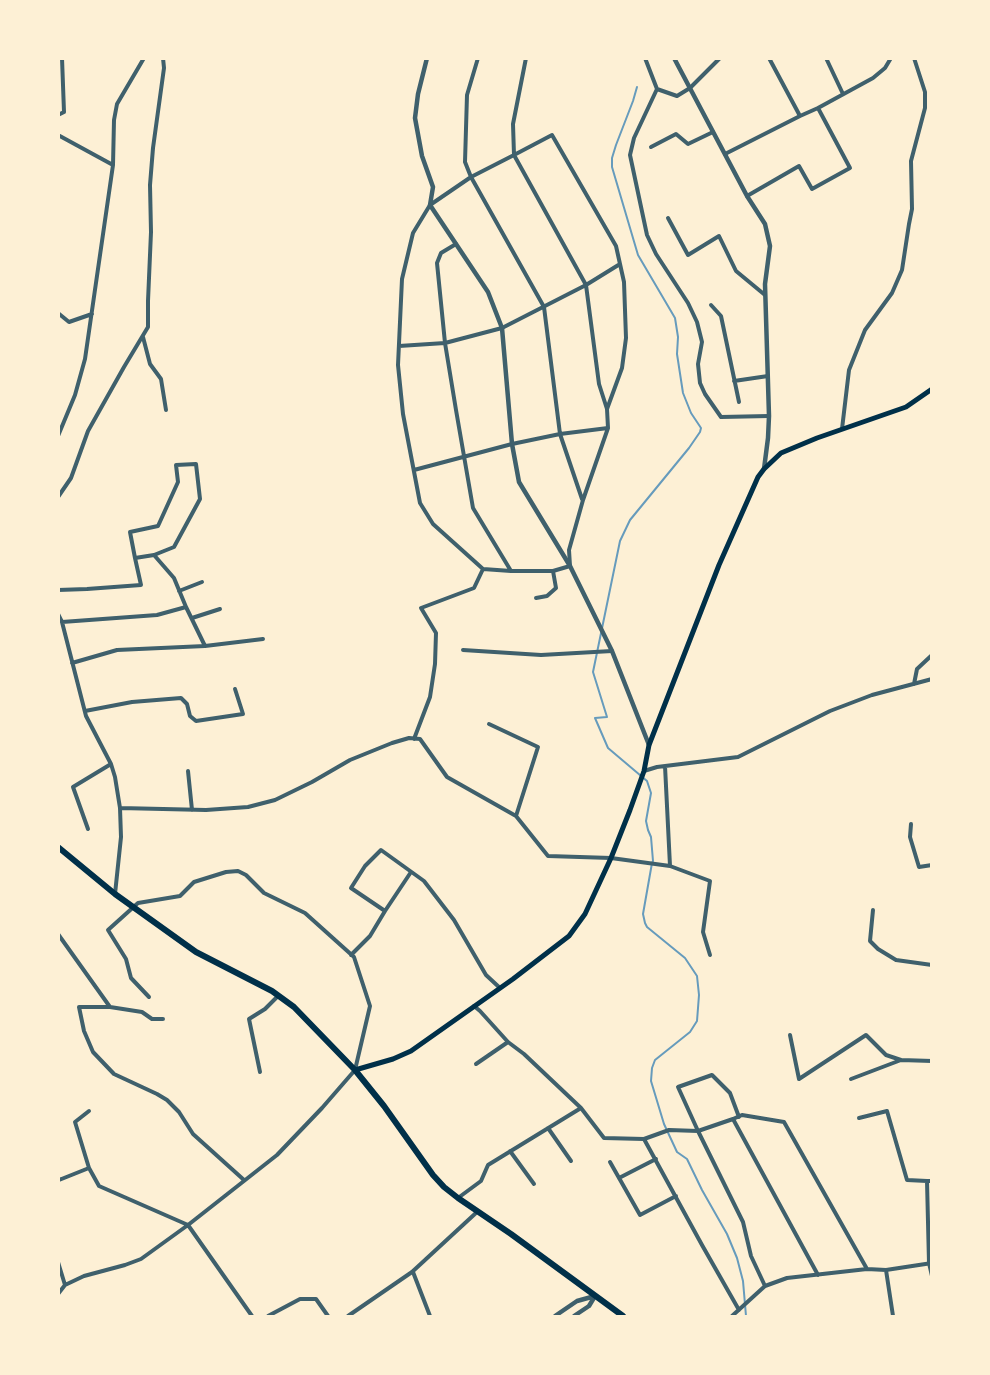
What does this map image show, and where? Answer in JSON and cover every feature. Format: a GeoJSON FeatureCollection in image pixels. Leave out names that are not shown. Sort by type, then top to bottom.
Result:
{"type":"FeatureCollection","features":[{"type":"Feature","properties":{"kind":"main road"},"geometry":{"type":"LineString","coordinates":[[355,1070],[411,1051],[569,936],[585,914],[611,858],[644,771],[649,745],[719,565],[758,477],[781,453],[906,407],[932,389]]}},
{"type":"Feature","properties":{"kind":"main road"},"geometry":{"type":"LineString","coordinates":[[58,847],[115,894],[196,952],[263,986],[294,1007],[355,1070],[444,1187],[623,1317]]}},
{"type":"Feature","properties":{"kind":"street"},"geometry":{"type":"LineString","coordinates":[[58,114],[64,112],[60,66],[62,58]]}},
{"type":"Feature","properties":{"kind":"street"},"geometry":{"type":"LineString","coordinates":[[58,436],[75,395],[85,359],[113,165],[114,120],[117,104],[144,58]]}},
{"type":"Feature","properties":{"kind":"street"},"geometry":{"type":"LineString","coordinates":[[58,497],[71,478],[88,431],[148,327],[150,185],[164,68],[163,58]]}},
{"type":"Feature","properties":{"kind":"street"},"geometry":{"type":"LineString","coordinates":[[427,58],[415,118],[422,156],[434,187],[430,205],[413,233],[402,279],[398,365],[403,414],[420,502],[433,524],[483,569],[553,571],[570,566]]}},
{"type":"Feature","properties":{"kind":"street"},"geometry":{"type":"LineString","coordinates":[[478,58],[467,95],[465,162],[471,177],[544,307],[560,434],[583,500]]}},
{"type":"Feature","properties":{"kind":"street"},"geometry":{"type":"LineString","coordinates":[[526,58],[513,124],[514,155],[586,285],[599,384],[607,409],[608,428],[583,500],[569,550],[570,566]]}},
{"type":"Feature","properties":{"kind":"street"},"geometry":{"type":"LineString","coordinates":[[645,58],[657,89],[634,138],[630,155],[647,235],[697,322],[702,342],[698,364],[700,383],[705,394],[721,417],[769,416]]}},
{"type":"Feature","properties":{"kind":"street"},"geometry":{"type":"LineString","coordinates":[[674,58],[747,196],[765,224],[770,246],[765,284],[769,416],[764,469]]}},
{"type":"Feature","properties":{"kind":"street"},"geometry":{"type":"LineString","coordinates":[[657,89],[677,96],[690,88],[720,58]]}},
{"type":"Feature","properties":{"kind":"street"},"geometry":{"type":"LineString","coordinates":[[769,58],[800,116]]}},
{"type":"Feature","properties":{"kind":"street"},"geometry":{"type":"LineString","coordinates":[[826,58],[843,94]]}},
{"type":"Feature","properties":{"kind":"street"},"geometry":{"type":"LineString","coordinates":[[725,154],[873,78],[885,68],[891,58]]}},
{"type":"Feature","properties":{"kind":"street"},"geometry":{"type":"LineString","coordinates":[[842,430],[849,370],[865,330],[892,293],[902,270],[912,209],[911,161],[926,108],[925,92],[914,58]]}},
{"type":"Feature","properties":{"kind":"street"},"geometry":{"type":"LineString","coordinates":[[747,196],[799,166],[812,189],[850,168],[818,108]]}},
{"type":"Feature","properties":{"kind":"street"},"geometry":{"type":"LineString","coordinates":[[651,147],[676,134],[688,144],[713,132]]}},
{"type":"Feature","properties":{"kind":"street"},"geometry":{"type":"LineString","coordinates":[[58,135],[113,165]]}},
{"type":"Feature","properties":{"kind":"street"},"geometry":{"type":"LineString","coordinates":[[430,205],[471,177],[552,135],[616,246],[624,282],[626,338],[622,368],[607,409]]}},
{"type":"Feature","properties":{"kind":"street"},"geometry":{"type":"LineString","coordinates":[[430,205],[488,292],[502,328],[512,444],[519,482],[570,566],[612,651],[649,745]]}},
{"type":"Feature","properties":{"kind":"street"},"geometry":{"type":"LineString","coordinates":[[668,218],[688,255],[719,236],[736,271],[765,295]]}},
{"type":"Feature","properties":{"kind":"street"},"geometry":{"type":"LineString","coordinates":[[456,244],[441,253],[437,263],[445,343],[464,457],[473,508],[511,571]]}},
{"type":"Feature","properties":{"kind":"street"},"geometry":{"type":"LineString","coordinates":[[399,346],[445,343],[502,328],[586,285],[620,264]]}},
{"type":"Feature","properties":{"kind":"street"},"geometry":{"type":"LineString","coordinates":[[711,305],[721,316],[739,402]]}},
{"type":"Feature","properties":{"kind":"street"},"geometry":{"type":"LineString","coordinates":[[58,313],[69,322],[92,314]]}},
{"type":"Feature","properties":{"kind":"street"},"geometry":{"type":"LineString","coordinates":[[142,336],[150,363],[161,379],[166,410]]}},
{"type":"Feature","properties":{"kind":"street"},"geometry":{"type":"LineString","coordinates":[[734,381],[768,376]]}},
{"type":"Feature","properties":{"kind":"street"},"geometry":{"type":"LineString","coordinates":[[414,470],[512,444],[560,434],[608,428]]}},
{"type":"Feature","properties":{"kind":"street"},"geometry":{"type":"LineString","coordinates":[[58,590],[141,585],[135,558],[130,532],[158,526],[178,482],[176,465],[196,464],[200,499],[174,547],[154,555],[135,558]]}},
{"type":"Feature","properties":{"kind":"street"},"geometry":{"type":"LineString","coordinates":[[154,555],[174,578],[205,646]]}},
{"type":"Feature","properties":{"kind":"street"},"geometry":{"type":"LineString","coordinates":[[414,739],[430,697],[435,664],[436,633],[421,608],[474,588],[483,569]]}},
{"type":"Feature","properties":{"kind":"street"},"geometry":{"type":"LineString","coordinates":[[536,598],[546,596],[556,588],[553,571]]}},
{"type":"Feature","properties":{"kind":"street"},"geometry":{"type":"LineString","coordinates":[[180,591],[202,582]]}},
{"type":"Feature","properties":{"kind":"street"},"geometry":{"type":"LineString","coordinates":[[62,622],[157,615],[186,608]]}},
{"type":"Feature","properties":{"kind":"street"},"geometry":{"type":"LineString","coordinates":[[192,618],[220,609]]}},
{"type":"Feature","properties":{"kind":"street"},"geometry":{"type":"LineString","coordinates":[[58,614],[86,716],[111,764],[115,777],[120,808],[121,837],[115,894]]}},
{"type":"Feature","properties":{"kind":"street"},"geometry":{"type":"LineString","coordinates":[[72,663],[117,650],[205,646],[263,639]]}},
{"type":"Feature","properties":{"kind":"street"},"geometry":{"type":"LineString","coordinates":[[463,650],[540,655],[612,651]]}},
{"type":"Feature","properties":{"kind":"street"},"geometry":{"type":"LineString","coordinates":[[914,684],[917,669],[932,655]]}},
{"type":"Feature","properties":{"kind":"street"},"geometry":{"type":"LineString","coordinates":[[644,771],[738,757],[830,711],[872,695],[932,679]]}},
{"type":"Feature","properties":{"kind":"street"},"geometry":{"type":"LineString","coordinates":[[85,711],[132,702],[181,698],[187,704],[190,716],[196,721],[243,714],[235,689]]}},
{"type":"Feature","properties":{"kind":"street"},"geometry":{"type":"LineString","coordinates":[[489,724],[538,747],[516,816]]}},
{"type":"Feature","properties":{"kind":"street"},"geometry":{"type":"LineString","coordinates":[[120,808],[192,810],[248,807],[275,800],[350,760],[392,743],[410,738],[420,739],[447,777],[516,816],[549,856],[611,858],[670,866],[710,881],[704,932],[710,955]]}},
{"type":"Feature","properties":{"kind":"street"},"geometry":{"type":"LineString","coordinates":[[88,829],[73,787],[111,764]]}},
{"type":"Feature","properties":{"kind":"street"},"geometry":{"type":"LineString","coordinates":[[666,766],[670,866]]}},
{"type":"Feature","properties":{"kind":"street"},"geometry":{"type":"LineString","coordinates":[[188,771],[192,810]]}},
{"type":"Feature","properties":{"kind":"street"},"geometry":{"type":"LineString","coordinates":[[911,824],[910,837],[919,867],[932,865]]}},
{"type":"Feature","properties":{"kind":"street"},"geometry":{"type":"LineString","coordinates":[[385,911],[351,888],[365,866],[381,850],[424,881],[454,920],[486,975],[500,988]]}},
{"type":"Feature","properties":{"kind":"street"},"geometry":{"type":"LineString","coordinates":[[58,1294],[65,1285],[84,1276],[141,1259],[277,1155],[355,1070],[370,1006],[354,957],[305,913],[264,893],[246,875],[238,871],[226,872],[194,882],[180,896],[138,903],[108,930],[126,959],[131,978],[149,997]]}},
{"type":"Feature","properties":{"kind":"street"},"geometry":{"type":"LineString","coordinates":[[351,955],[370,936],[411,872]]}},
{"type":"Feature","properties":{"kind":"street"},"geometry":{"type":"LineString","coordinates":[[873,910],[870,941],[878,949],[896,960],[932,965]]}},
{"type":"Feature","properties":{"kind":"street"},"geometry":{"type":"LineString","coordinates":[[58,934],[110,1007]]}},
{"type":"Feature","properties":{"kind":"street"},"geometry":{"type":"LineString","coordinates":[[260,1072],[249,1019],[265,1009],[278,996]]}},
{"type":"Feature","properties":{"kind":"street"},"geometry":{"type":"LineString","coordinates":[[474,1006],[508,1042],[524,1054],[581,1108],[604,1138],[644,1139],[669,1130],[698,1131],[742,1115],[784,1122],[867,1269]]}},
{"type":"Feature","properties":{"kind":"street"},"geometry":{"type":"LineString","coordinates":[[164,1019],[152,1020],[142,1012],[110,1007],[79,1007],[84,1030],[93,1052],[114,1074],[167,1100],[179,1112],[193,1134],[244,1180]]}},
{"type":"Feature","properties":{"kind":"street"},"geometry":{"type":"LineString","coordinates":[[790,1035],[799,1078],[866,1035],[886,1056],[901,1060],[932,1060]]}},
{"type":"Feature","properties":{"kind":"street"},"geometry":{"type":"LineString","coordinates":[[476,1064],[508,1042]]}},
{"type":"Feature","properties":{"kind":"street"},"geometry":{"type":"LineString","coordinates":[[851,1079],[901,1060]]}},
{"type":"Feature","properties":{"kind":"street"},"geometry":{"type":"LineString","coordinates":[[739,1117],[730,1093],[712,1075],[678,1088],[743,1222],[751,1256],[765,1286]]}},
{"type":"Feature","properties":{"kind":"street"},"geometry":{"type":"LineString","coordinates":[[458,1198],[481,1181],[488,1165],[581,1108]]}},
{"type":"Feature","properties":{"kind":"street"},"geometry":{"type":"LineString","coordinates":[[89,1111],[75,1122],[89,1168],[99,1186],[188,1225],[252,1317]]}},
{"type":"Feature","properties":{"kind":"street"},"geometry":{"type":"LineString","coordinates":[[859,1118],[887,1111],[907,1180],[929,1181],[932,1276]]}},
{"type":"Feature","properties":{"kind":"street"},"geometry":{"type":"LineString","coordinates":[[733,1119],[818,1275]]}},
{"type":"Feature","properties":{"kind":"street"},"geometry":{"type":"LineString","coordinates":[[548,1128],[571,1161]]}},
{"type":"Feature","properties":{"kind":"street"},"geometry":{"type":"LineString","coordinates":[[644,1139],[739,1310]]}},
{"type":"Feature","properties":{"kind":"street"},"geometry":{"type":"LineString","coordinates":[[510,1152],[534,1184]]}},
{"type":"Feature","properties":{"kind":"street"},"geometry":{"type":"LineString","coordinates":[[619,1178],[656,1159]]}},
{"type":"Feature","properties":{"kind":"street"},"geometry":{"type":"LineString","coordinates":[[610,1162],[640,1215],[676,1196]]}},
{"type":"Feature","properties":{"kind":"street"},"geometry":{"type":"LineString","coordinates":[[58,1178],[59,1180],[89,1168]]}},
{"type":"Feature","properties":{"kind":"street"},"geometry":{"type":"LineString","coordinates":[[348,1317],[412,1272],[478,1211]]}},
{"type":"Feature","properties":{"kind":"street"},"geometry":{"type":"LineString","coordinates":[[58,1262],[65,1285]]}},
{"type":"Feature","properties":{"kind":"street"},"geometry":{"type":"LineString","coordinates":[[732,1317],[765,1286],[787,1278],[867,1269],[886,1270],[930,1263]]}},
{"type":"Feature","properties":{"kind":"street"},"geometry":{"type":"LineString","coordinates":[[886,1270],[893,1317]]}},
{"type":"Feature","properties":{"kind":"street"},"geometry":{"type":"LineString","coordinates":[[412,1272],[429,1317]]}},
{"type":"Feature","properties":{"kind":"street"},"geometry":{"type":"LineString","coordinates":[[555,1317],[577,1301],[595,1296]]}},
{"type":"Feature","properties":{"kind":"street"},"geometry":{"type":"LineString","coordinates":[[574,1317],[589,1306],[595,1296]]}},
{"type":"Feature","properties":{"kind":"street"},"geometry":{"type":"LineString","coordinates":[[268,1317],[300,1299],[316,1299],[328,1317]]}},
{"type":"Feature","properties":{"kind":"waterway"},"geometry":{"type":"LineString","coordinates":[[637,87],[616,145],[612,167],[638,255],[675,318],[678,337],[677,354],[683,393],[691,413],[701,428],[689,448],[630,520],[620,541],[593,672],[607,717],[595,718],[608,748],[647,781],[651,793],[646,821],[651,837],[653,861],[643,914],[645,923],[685,958],[697,976],[699,995],[697,1021],[690,1032],[655,1060],[651,1081],[664,1124],[677,1152],[687,1159],[727,1234],[737,1258],[743,1281],[746,1316]]}}]}
